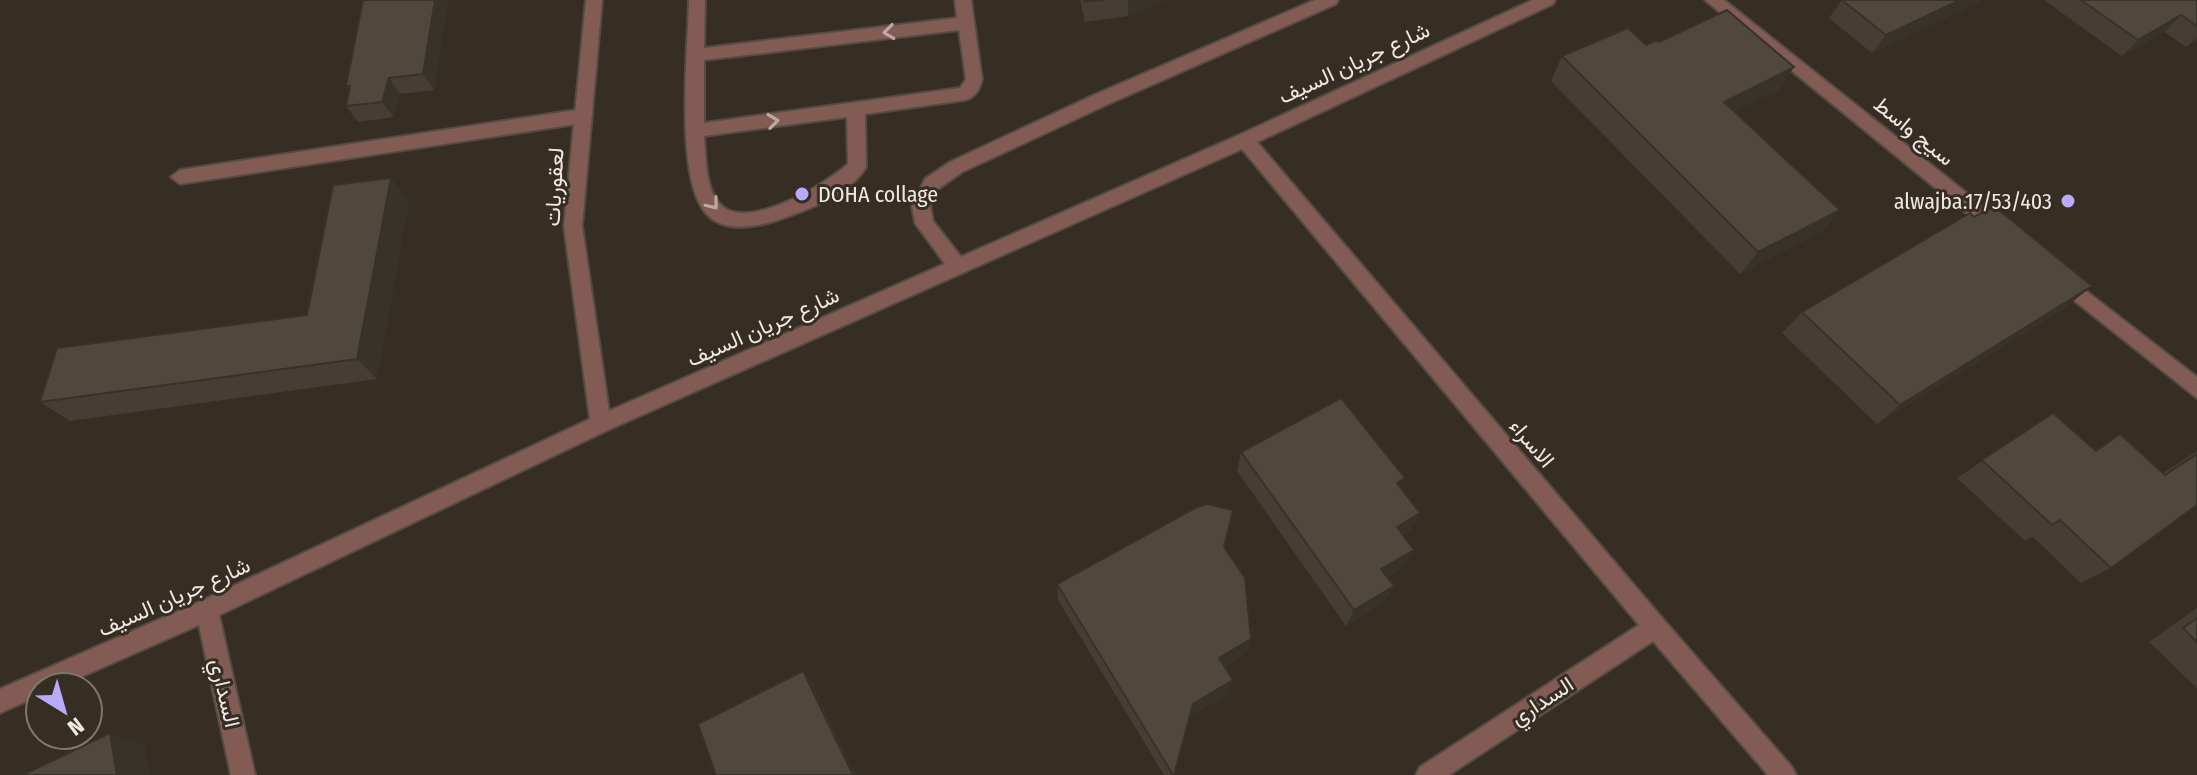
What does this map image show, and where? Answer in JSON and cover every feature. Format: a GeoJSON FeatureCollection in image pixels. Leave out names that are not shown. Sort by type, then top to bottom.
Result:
{"type":"FeatureCollection","features":[{"type":"Feature","properties":{"kind":"street","name":"لعقوريات"},"geometry":{"type":"LineString","coordinates":[[594,0],[573,226],[601,424]]}},
{"type":"Feature","properties":{"kind":"street"},"geometry":{"type":"LineString","coordinates":[[697,0],[696,131],[702,190],[710,207],[737,221],[757,219],[819,197],[841,183],[857,167],[856,110]]}},
{"type":"Feature","properties":{"kind":"street"},"geometry":{"type":"LineString","coordinates":[[696,131],[965,94],[972,87],[974,79],[963,0]]}},
{"type":"Feature","properties":{"kind":"street"},"geometry":{"type":"LineString","coordinates":[[958,267],[924,223],[921,206],[931,184],[956,167],[1100,100],[1330,0]]}},
{"type":"Feature","properties":{"kind":"street","name":"شارع جريان السيف"},"geometry":{"type":"LineString","coordinates":[[0,701],[207,610],[601,424],[1245,140],[1547,0]]}},
{"type":"Feature","properties":{"kind":"street","name":"سيج واسط"},"geometry":{"type":"LineString","coordinates":[[1713,0],[2011,239]]}},
{"type":"Feature","properties":{"kind":"street"},"geometry":{"type":"LineString","coordinates":[[697,55],[966,23]]}},
{"type":"Feature","properties":{"kind":"street"},"geometry":{"type":"LineString","coordinates":[[180,177],[583,116]]}},
{"type":"Feature","properties":{"kind":"street","name":"الاسراء"},"geometry":{"type":"LineString","coordinates":[[1245,140],[1655,627],[1784,775]]}},
{"type":"Feature","properties":{"kind":"street"},"geometry":{"type":"LineString","coordinates":[[2048,269],[2197,389]]}},
{"type":"Feature","properties":{"kind":"street","name":"السداري"},"geometry":{"type":"LineString","coordinates":[[207,610],[243,775]]}},
{"type":"Feature","properties":{"kind":"street","name":"السداري"},"geometry":{"type":"LineString","coordinates":[[1428,775],[1655,627]]}},
{"type":"Feature","properties":{"kind":"building"},"geometry":{"type":"Polygon","coordinates":[[[363,0],[435,0],[423,74],[389,78],[382,102],[346,106],[350,86],[346,86],[363,0]]]}},
{"type":"Feature","properties":{"kind":"building"},"geometry":{"type":"Polygon","coordinates":[[[1842,0],[1960,0],[1886,35],[1842,0]]]}},
{"type":"Feature","properties":{"kind":"building"},"geometry":{"type":"Polygon","coordinates":[[[2081,0],[2197,0],[2197,26],[2181,15],[2138,40],[2081,0]]]}},
{"type":"Feature","properties":{"kind":"building"},"geometry":{"type":"Polygon","coordinates":[[[1727,10],[1794,67],[1724,102],[1840,210],[1758,252],[1562,56],[1628,28],[1646,45],[1659,42],[1727,10]]]}},
{"type":"Feature","properties":{"kind":"building"},"geometry":{"type":"Polygon","coordinates":[[[391,178],[357,359],[40,402],[57,348],[307,315],[333,185],[391,178]]]}},
{"type":"Feature","properties":{"kind":"building"},"geometry":{"type":"Polygon","coordinates":[[[1994,206],[2092,286],[1900,405],[1802,312],[1970,213],[1974,217],[1994,206]]]}},
{"type":"Feature","properties":{"kind":"building"},"geometry":{"type":"Polygon","coordinates":[[[1341,398],[1405,478],[1397,483],[1420,513],[1397,527],[1414,550],[1381,569],[1394,586],[1354,610],[1241,452],[1341,398]]]}},
{"type":"Feature","properties":{"kind":"building"},"geometry":{"type":"Polygon","coordinates":[[[2053,413],[2096,451],[2120,434],[2165,475],[2197,454],[2197,505],[2111,568],[2060,520],[2052,525],[1982,460],[2053,413]]]}},
{"type":"Feature","properties":{"kind":"building"},"geometry":{"type":"Polygon","coordinates":[[[1207,504],[1233,510],[1224,547],[1245,578],[1251,639],[1219,658],[1233,680],[1193,704],[1173,775],[1057,584],[1207,504]]]}},
{"type":"Feature","properties":{"kind":"building"},"geometry":{"type":"Polygon","coordinates":[[[2197,618],[2197,642],[2183,628],[2197,618]]]}},
{"type":"Feature","properties":{"kind":"building"},"geometry":{"type":"Polygon","coordinates":[[[803,671],[853,775],[716,775],[698,724],[803,671]]]}},
{"type":"Feature","properties":{"kind":"building"},"geometry":{"type":"Polygon","coordinates":[[[110,733],[117,775],[23,775],[73,751],[104,751],[104,736],[110,733]]]}},
{"type":"Feature","properties":{"kind":"place","name":"DOHA collage"},"geometry":{"type":"Point","coordinates":[802,194]}},
{"type":"Feature","properties":{"kind":"place","name":"alwajba.17/53/403"},"geometry":{"type":"Point","coordinates":[2068,201]}}]}
